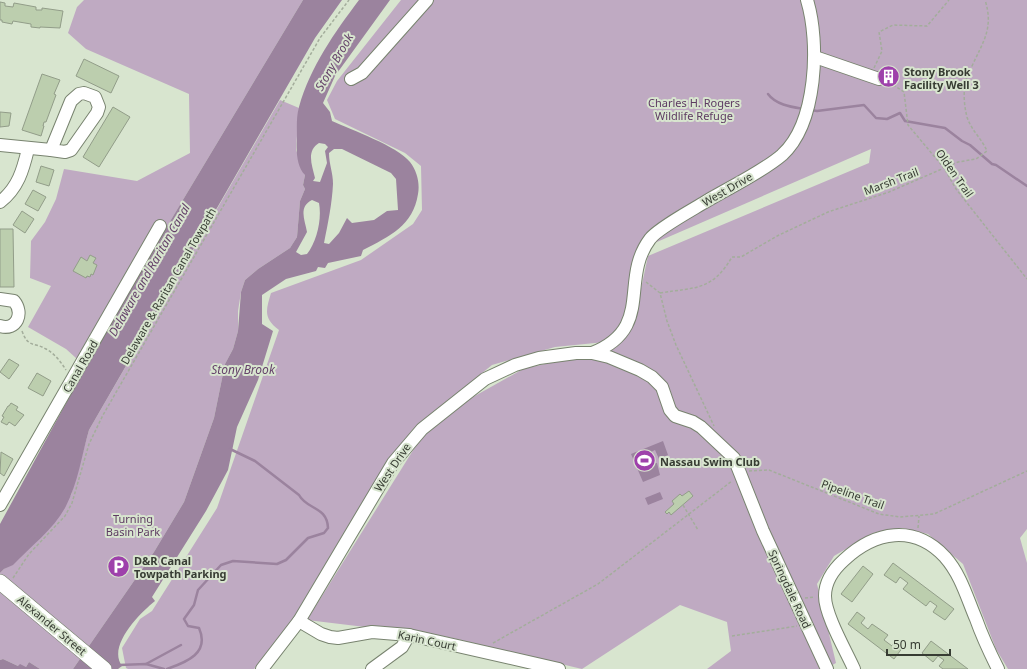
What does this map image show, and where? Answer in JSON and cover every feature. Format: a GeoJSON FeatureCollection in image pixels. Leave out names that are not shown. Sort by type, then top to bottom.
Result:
{"type":"FeatureCollection","features":[{"type":"Feature","properties":{"kind":"main road","name":"Alexander Street"},"geometry":{"type":"LineString","coordinates":[[5,582],[104,669]]}},
{"type":"Feature","properties":{"kind":"street"},"geometry":{"type":"LineString","coordinates":[[351,79],[362,73],[426,0]]}},
{"type":"Feature","properties":{"kind":"street","name":"West Drive"},"geometry":{"type":"LineString","coordinates":[[592,353],[606,347],[616,339],[627,326],[633,306],[641,253],[650,238],[685,214],[747,178],[782,155],[793,140],[807,109],[815,57],[812,15],[808,0]]}},
{"type":"Feature","properties":{"kind":"street"},"geometry":{"type":"LineString","coordinates":[[815,57],[874,78]]}},
{"type":"Feature","properties":{"kind":"street"},"geometry":{"type":"LineString","coordinates":[[0,145],[65,152],[75,147],[98,113],[98,102],[95,97],[84,93],[74,97],[51,150]]}},
{"type":"Feature","properties":{"kind":"street"},"geometry":{"type":"LineString","coordinates":[[0,202],[17,184],[22,173],[28,149]]}},
{"type":"Feature","properties":{"kind":"street","name":"Canal Road"},"geometry":{"type":"LineString","coordinates":[[0,505],[160,226]]}},
{"type":"Feature","properties":{"kind":"street"},"geometry":{"type":"LineString","coordinates":[[0,299],[9,299],[18,305],[20,310],[17,321],[9,327],[0,326]]}},
{"type":"Feature","properties":{"kind":"street","name":"West Drive"},"geometry":{"type":"LineString","coordinates":[[262,669],[299,621],[393,463],[422,429],[485,379],[514,365],[546,357],[576,352],[592,353],[640,370],[652,377],[662,387],[670,410],[675,416],[693,422],[734,458],[754,510]]}},
{"type":"Feature","properties":{"kind":"street","name":"Springdale Road"},"geometry":{"type":"LineString","coordinates":[[754,510],[827,669]]}},
{"type":"Feature","properties":{"kind":"street"},"geometry":{"type":"LineString","coordinates":[[854,669],[827,608],[825,596],[828,582],[837,567],[868,541],[885,536],[901,535],[916,538],[930,545],[945,557],[956,572],[998,669]]}},
{"type":"Feature","properties":{"kind":"street","name":"Karin Court"},"geometry":{"type":"LineString","coordinates":[[299,621],[321,634],[330,637],[338,638],[372,632],[408,635],[559,669]]}},
{"type":"Feature","properties":{"kind":"street"},"geometry":{"type":"LineString","coordinates":[[372,669],[402,647],[408,635]]}},
{"type":"Feature","properties":{"kind":"path","name":"Delaware & Raritan Canal Towpath"},"geometry":{"type":"LineString","coordinates":[[5,582],[65,516],[72,503],[89,444],[103,415],[320,38],[349,0]]}},
{"type":"Feature","properties":{"kind":"path"},"geometry":{"type":"LineString","coordinates":[[874,78],[882,52],[880,32],[893,25],[927,26],[949,0]]}},
{"type":"Feature","properties":{"kind":"path","name":"Marsh Trail"},"geometry":{"type":"LineString","coordinates":[[660,293],[709,284],[724,270],[732,257],[741,257],[779,235],[828,212],[889,192],[958,162],[976,160],[987,151],[974,132],[968,118],[964,100],[966,80],[986,37],[990,24],[989,11],[985,0]]}},
{"type":"Feature","properties":{"kind":"path","name":"Olden Trail"},"geometry":{"type":"LineString","coordinates":[[874,78],[891,83],[904,92],[908,125],[944,168],[956,189],[1027,279]]}},
{"type":"Feature","properties":{"kind":"path"},"geometry":{"type":"LineString","coordinates":[[636,279],[652,285],[660,293],[667,321],[676,345],[714,424],[715,440]]}},
{"type":"Feature","properties":{"kind":"path"},"geometry":{"type":"LineString","coordinates":[[17,321],[25,339],[31,345],[46,349],[54,356],[67,372],[71,381]]}},
{"type":"Feature","properties":{"kind":"path","name":"Pipeline Trail"},"geometry":{"type":"LineString","coordinates":[[741,474],[755,470],[768,470],[879,514],[900,517],[934,514],[1027,471]]}},
{"type":"Feature","properties":{"kind":"path"},"geometry":{"type":"LineString","coordinates":[[479,651],[598,584],[688,513],[741,474]]}},
{"type":"Feature","properties":{"kind":"path"},"geometry":{"type":"LineString","coordinates":[[683,505],[698,530]]}},
{"type":"Feature","properties":{"kind":"path"},"geometry":{"type":"LineString","coordinates":[[916,538],[919,516]]}},
{"type":"Feature","properties":{"kind":"path"},"geometry":{"type":"LineString","coordinates":[[795,598],[825,596]]}},
{"type":"Feature","properties":{"kind":"path"},"geometry":{"type":"LineString","coordinates":[[732,636],[806,624]]}},
{"type":"Feature","properties":{"kind":"green space"},"geometry":{"type":"Polygon","coordinates":[[[84,0],[303,0],[118,308],[86,367],[66,349],[28,327],[51,286],[30,278],[31,241],[45,222],[56,199],[64,169],[137,181],[190,153],[189,94],[86,49],[68,33],[77,7],[84,0]]]}},
{"type":"Feature","properties":{"kind":"green space","name":"Charles H. Rogers Wildlife Refuge"},"geometry":{"type":"Polygon","coordinates":[[[401,0],[1027,0],[1027,529],[1020,538],[1027,563],[1027,669],[1008,669],[996,649],[963,564],[928,534],[902,528],[873,533],[834,556],[817,584],[836,663],[825,669],[707,669],[731,651],[727,622],[680,605],[582,669],[448,637],[307,620],[432,420],[523,369],[615,348],[633,326],[648,256],[869,163],[871,149],[643,248],[624,321],[605,342],[555,347],[492,365],[413,429],[363,505],[300,610],[254,669],[126,668],[122,648],[140,619],[152,611],[217,508],[279,330],[270,322],[268,318],[267,309],[271,293],[361,260],[413,224],[422,210],[421,166],[405,153],[335,119],[327,100],[337,81],[401,0]]]}},
{"type":"Feature","properties":{"kind":"green space","name":"Turning Basin Park"},"geometry":{"type":"Polygon","coordinates":[[[280,100],[299,108],[296,150],[305,175],[303,185],[305,189],[300,201],[297,237],[290,248],[258,269],[245,280],[241,292],[238,311],[238,331],[233,349],[225,364],[214,418],[184,502],[154,552],[73,669],[40,669],[29,662],[26,667],[18,666],[3,659],[0,660],[0,573],[13,564],[71,495],[89,430],[280,100]]]}},
{"type":"Feature","properties":{"kind":"water","name":"Delaware and Raritan Canal"},"geometry":{"type":"Polygon","coordinates":[[[303,0],[342,0],[315,38],[89,430],[74,488],[66,506],[49,530],[13,565],[4,569],[0,573],[0,524],[118,308],[303,0]]]}},
{"type":"Feature","properties":{"kind":"water","name":"Stony Brook"},"geometry":{"type":"Polygon","coordinates":[[[359,0],[390,0],[335,76],[323,103],[330,112],[332,121],[385,144],[404,156],[410,162],[416,173],[418,181],[419,190],[415,205],[406,222],[399,229],[363,250],[361,256],[328,263],[325,268],[318,267],[316,271],[286,279],[262,295],[262,324],[273,331],[258,380],[237,427],[228,470],[206,511],[152,597],[155,601],[141,613],[127,630],[119,649],[118,658],[122,666],[118,669],[73,669],[154,552],[184,502],[214,418],[225,364],[233,349],[238,331],[241,292],[245,280],[258,269],[290,248],[297,237],[300,201],[305,189],[303,185],[305,175],[300,168],[297,154],[298,111],[304,92],[316,64],[324,50],[359,0]],[[319,143],[312,150],[311,159],[315,178],[313,181],[320,182],[327,163],[325,151],[328,147],[325,144],[319,143]],[[334,149],[329,153],[333,184],[331,206],[324,243],[329,244],[339,233],[347,218],[352,223],[374,220],[387,211],[398,210],[396,179],[391,173],[342,149],[334,149]],[[312,200],[308,203],[304,210],[307,232],[296,252],[301,255],[307,254],[314,243],[320,216],[319,203],[312,200]]]}},
{"type":"Feature","properties":{"kind":"water","name":"Nassau Swim Club"},"geometry":{"type":"Polygon","coordinates":[[[663,441],[668,455],[659,459],[655,450],[651,452],[655,463],[657,463],[660,475],[643,482],[631,454],[663,441]]]}},
{"type":"Feature","properties":{"kind":"water","name":"Nassau Swim Club"},"geometry":{"type":"Polygon","coordinates":[[[660,492],[663,499],[648,505],[645,498],[660,492]]]}},
{"type":"Feature","properties":{"kind":"water"},"geometry":{"type":"Polygon","coordinates":[[[3,659],[18,666],[20,664],[26,667],[29,662],[40,669],[0,669],[0,660],[3,659]]]}},
{"type":"Feature","properties":{"kind":"building"},"geometry":{"type":"Polygon","coordinates":[[[0,2],[5,3],[5,6],[13,7],[14,3],[36,7],[36,10],[42,10],[42,8],[63,11],[60,28],[31,27],[31,24],[13,21],[12,24],[2,22],[2,20],[0,20],[0,2]]]}},
{"type":"Feature","properties":{"kind":"building"},"geometry":{"type":"Polygon","coordinates":[[[84,59],[119,76],[111,93],[76,76],[84,59]]]}},
{"type":"Feature","properties":{"kind":"building"},"geometry":{"type":"Polygon","coordinates":[[[42,74],[60,80],[54,94],[56,95],[46,122],[44,122],[41,136],[22,130],[42,74]]]}},
{"type":"Feature","properties":{"kind":"building"},"geometry":{"type":"Polygon","coordinates":[[[113,107],[130,117],[99,167],[83,157],[113,107]]]}},
{"type":"Feature","properties":{"kind":"building"},"geometry":{"type":"Polygon","coordinates":[[[0,112],[11,113],[9,126],[0,127],[0,112]]]}},
{"type":"Feature","properties":{"kind":"building"},"geometry":{"type":"Polygon","coordinates":[[[41,166],[54,170],[49,186],[36,182],[41,166]]]}},
{"type":"Feature","properties":{"kind":"building"},"geometry":{"type":"Polygon","coordinates":[[[33,190],[46,197],[38,211],[25,204],[33,190]]]}},
{"type":"Feature","properties":{"kind":"building"},"geometry":{"type":"Polygon","coordinates":[[[22,211],[34,219],[25,233],[13,225],[22,211]]]}},
{"type":"Feature","properties":{"kind":"building"},"geometry":{"type":"Polygon","coordinates":[[[0,229],[13,229],[14,287],[0,287],[0,229]]]}},
{"type":"Feature","properties":{"kind":"building"},"geometry":{"type":"Polygon","coordinates":[[[90,255],[96,258],[93,263],[97,265],[93,275],[91,274],[90,277],[87,276],[86,278],[73,271],[81,257],[87,261],[90,255]]]}},
{"type":"Feature","properties":{"kind":"building"},"geometry":{"type":"Polygon","coordinates":[[[9,359],[19,365],[9,379],[0,372],[9,359]]]}},
{"type":"Feature","properties":{"kind":"building"},"geometry":{"type":"Polygon","coordinates":[[[37,373],[51,381],[43,396],[28,388],[37,373]]]}},
{"type":"Feature","properties":{"kind":"building"},"geometry":{"type":"Polygon","coordinates":[[[11,403],[18,407],[16,410],[24,415],[15,426],[9,422],[7,425],[1,422],[4,417],[2,416],[11,403]]]}},
{"type":"Feature","properties":{"kind":"building"},"geometry":{"type":"Polygon","coordinates":[[[1,452],[13,459],[4,476],[0,473],[1,452]]]}},
{"type":"Feature","properties":{"kind":"building","name":"Nassau Swim Club"},"geometry":{"type":"Polygon","coordinates":[[[689,491],[693,496],[671,515],[669,512],[667,514],[665,512],[674,504],[672,501],[680,494],[682,496],[689,491]]]}},
{"type":"Feature","properties":{"kind":"building"},"geometry":{"type":"Polygon","coordinates":[[[893,563],[954,609],[945,620],[933,612],[937,606],[930,601],[926,606],[903,589],[908,583],[900,577],[896,583],[884,575],[893,563]]]}},
{"type":"Feature","properties":{"kind":"building"},"geometry":{"type":"Polygon","coordinates":[[[863,566],[873,574],[852,602],[841,594],[863,566]]]}},
{"type":"Feature","properties":{"kind":"building"},"geometry":{"type":"Polygon","coordinates":[[[857,612],[865,618],[861,623],[868,629],[872,624],[888,635],[884,640],[892,646],[895,641],[903,647],[894,659],[848,624],[857,612]]]}},
{"type":"Feature","properties":{"kind":"building"},"geometry":{"type":"Polygon","coordinates":[[[931,641],[968,669],[943,669],[939,666],[944,660],[938,656],[933,662],[922,653],[931,641]]]}},
{"type":"Feature","properties":{"kind":"waterway"},"geometry":{"type":"LineString","coordinates":[[768,94],[775,101],[804,109]]}},
{"type":"Feature","properties":{"kind":"waterway"},"geometry":{"type":"LineString","coordinates":[[811,110],[817,111],[864,105],[876,118],[887,119],[900,113],[905,121],[945,128],[970,145],[992,164],[996,165],[1027,186]]}},
{"type":"Feature","properties":{"kind":"waterway"},"geometry":{"type":"LineString","coordinates":[[167,669],[189,660],[199,650],[202,637],[199,628],[188,626],[184,619],[194,605],[198,590],[221,565],[233,561],[277,564],[286,560],[308,538],[324,533],[328,528],[327,521],[324,516],[303,500],[299,495],[255,461],[230,449]]}},
{"type":"Feature","properties":{"kind":"waterway"},"geometry":{"type":"LineString","coordinates":[[146,664],[181,645]]}},
{"type":"Feature","properties":{"kind":"waterway"},"geometry":{"type":"LineString","coordinates":[[119,665],[146,664],[164,669]]}},
{"type":"Feature","properties":{"kind":"place","name":"Stony Brook Facility Well 3"},"geometry":{"type":"Point","coordinates":[888,77]}},
{"type":"Feature","properties":{"kind":"place","name":"Nassau Swim Club"},"geometry":{"type":"Point","coordinates":[644,461]}},
{"type":"Feature","properties":{"kind":"place","name":"D&R Canal Towpath Parking"},"geometry":{"type":"Point","coordinates":[118,566]}}]}
